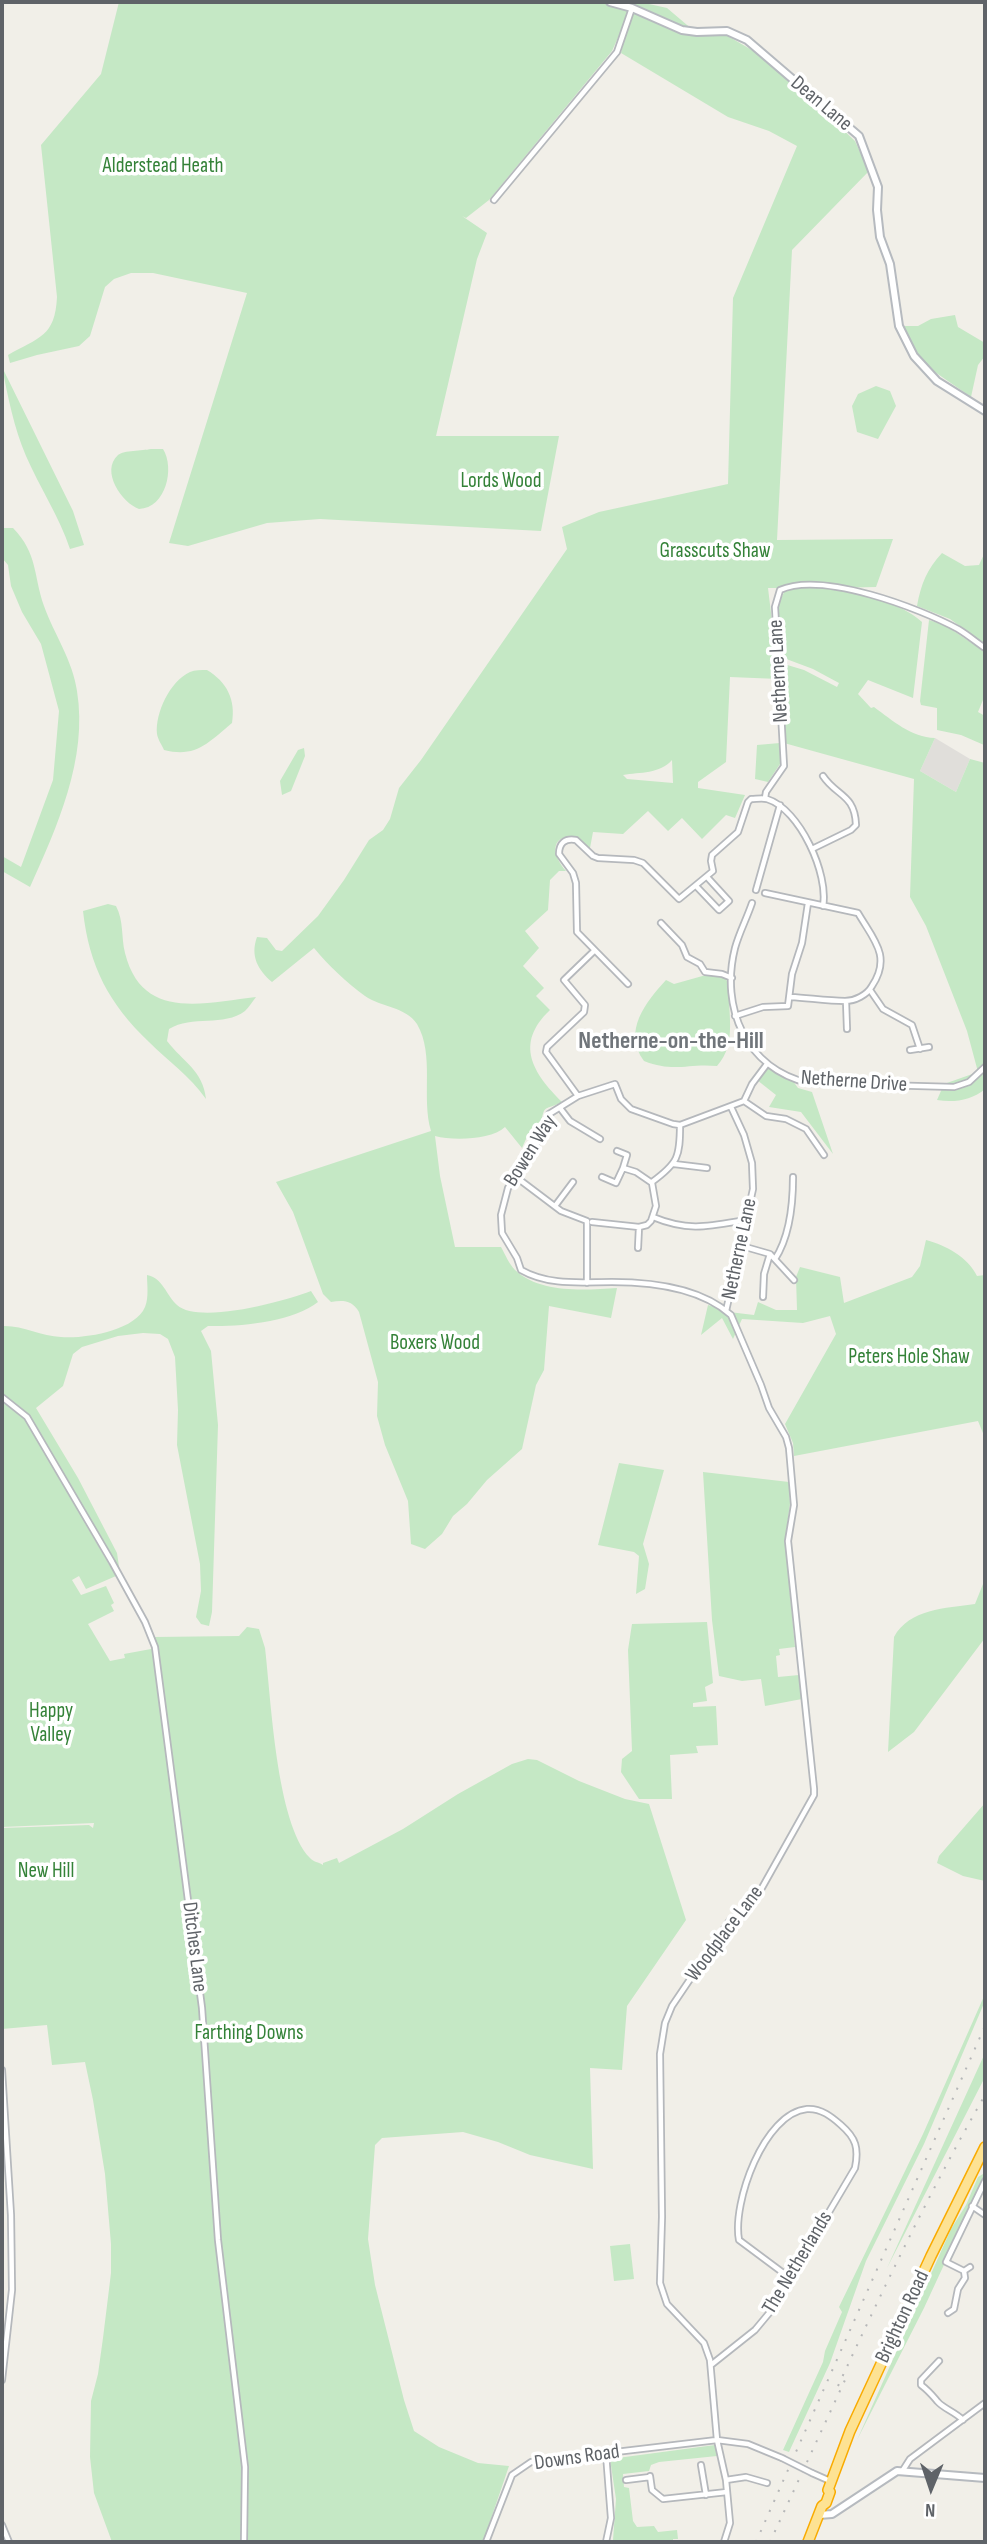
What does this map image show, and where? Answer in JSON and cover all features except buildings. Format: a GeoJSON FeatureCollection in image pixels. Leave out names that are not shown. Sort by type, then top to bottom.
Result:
{"type":"FeatureCollection","features":[{"type":"Feature","properties":{"kind":"highway","name":"Brighton Road"},"geometry":{"type":"LineString","coordinates":[[808,2542],[820,2510],[826,2503],[850,2431],[944,2226],[980,2165],[985,2147]]}},
{"type":"Feature","properties":{"kind":"street","name":"Dean Lane"},"geometry":{"type":"LineString","coordinates":[[610,2],[632,8],[682,30],[727,31],[747,40],[859,136],[878,187],[880,237],[892,276],[899,326],[914,356],[937,381],[985,411]]}},
{"type":"Feature","properties":{"kind":"street"},"geometry":{"type":"LineString","coordinates":[[494,200],[617,52],[632,8]]}},
{"type":"Feature","properties":{"kind":"street","name":"Netherne Lane"},"geometry":{"type":"LineString","coordinates":[[765,798],[766,792],[784,766],[775,607],[780,590],[790,586],[822,585],[864,593],[927,615],[960,630],[985,648]]}},
{"type":"Feature","properties":{"kind":"street"},"geometry":{"type":"LineString","coordinates":[[811,849],[856,825],[856,818],[847,797],[836,791],[822,776]]}},
{"type":"Feature","properties":{"kind":"street"},"geometry":{"type":"LineString","coordinates":[[628,984],[577,932],[575,879],[559,856],[559,848],[565,841],[573,839],[593,856],[643,863],[677,899],[682,899],[713,871],[712,855],[738,832],[748,802],[751,799],[765,798],[780,805],[801,828],[822,878],[825,895],[823,906]]}},
{"type":"Feature","properties":{"kind":"street"},"geometry":{"type":"LineString","coordinates":[[756,890],[780,805]]}},
{"type":"Feature","properties":{"kind":"street"},"geometry":{"type":"LineString","coordinates":[[696,886],[719,910],[729,901],[707,877]]}},
{"type":"Feature","properties":{"kind":"street"},"geometry":{"type":"LineString","coordinates":[[765,892],[808,903],[859,911],[878,946],[882,962],[878,977],[870,990],[854,1000],[791,997]]}},
{"type":"Feature","properties":{"kind":"street","name":"Netherne Drive"},"geometry":{"type":"LineString","coordinates":[[752,903],[735,949],[732,978],[735,1016],[745,1038],[767,1063],[795,1079],[808,1083],[954,1087],[969,1082],[985,1067]]}},
{"type":"Feature","properties":{"kind":"street"},"geometry":{"type":"LineString","coordinates":[[735,1016],[763,1007],[788,1006],[792,974],[802,943],[808,903]]}},
{"type":"Feature","properties":{"kind":"street"},"geometry":{"type":"LineString","coordinates":[[661,923],[682,945],[687,957],[700,964],[705,972],[732,978]]}},
{"type":"Feature","properties":{"kind":"street"},"geometry":{"type":"LineString","coordinates":[[578,1096],[546,1052],[547,1047],[584,1012],[585,1005],[564,980],[594,951]]}},
{"type":"Feature","properties":{"kind":"street"},"geometry":{"type":"LineString","coordinates":[[870,990],[883,1009],[912,1025],[920,1049]]}},
{"type":"Feature","properties":{"kind":"street"},"geometry":{"type":"LineString","coordinates":[[846,1001],[847,1030]]}},
{"type":"Feature","properties":{"kind":"street"},"geometry":{"type":"LineString","coordinates":[[910,1050],[929,1047]]}},
{"type":"Feature","properties":{"kind":"street"},"geometry":{"type":"LineString","coordinates":[[652,1183],[674,1164],[680,1149],[680,1125],[744,1101],[767,1063]]}},
{"type":"Feature","properties":{"kind":"street","name":"Bowen Way"},"geometry":{"type":"LineString","coordinates":[[587,1283],[533,1277],[521,1270],[502,1233],[503,1199],[541,1138],[549,1114],[578,1096],[615,1084],[621,1099],[631,1109],[680,1125]]}},
{"type":"Feature","properties":{"kind":"street"},"geometry":{"type":"LineString","coordinates":[[744,1101],[766,1116],[786,1119],[806,1129],[824,1155]]}},
{"type":"Feature","properties":{"kind":"street","name":"Netherne Lane"},"geometry":{"type":"LineString","coordinates":[[726,1311],[752,1201],[754,1175],[744,1135],[731,1107]]}},
{"type":"Feature","properties":{"kind":"street"},"geometry":{"type":"LineString","coordinates":[[561,1108],[570,1121],[600,1139]]}},
{"type":"Feature","properties":{"kind":"street"},"geometry":{"type":"LineString","coordinates":[[602,1177],[616,1183],[627,1155],[617,1151]]}},
{"type":"Feature","properties":{"kind":"street"},"geometry":{"type":"LineString","coordinates":[[674,1164],[707,1168]]}},
{"type":"Feature","properties":{"kind":"street"},"geometry":{"type":"LineString","coordinates":[[592,1222],[639,1227],[647,1225],[653,1217],[656,1206],[652,1183],[636,1172],[622,1168]]}},
{"type":"Feature","properties":{"kind":"street"},"geometry":{"type":"LineString","coordinates":[[516,1177],[571,1217],[587,1221],[587,1283],[611,1282],[667,1287],[699,1296],[726,1311]]}},
{"type":"Feature","properties":{"kind":"street"},"geometry":{"type":"LineString","coordinates":[[775,1259],[792,1209],[793,1177]]}},
{"type":"Feature","properties":{"kind":"street"},"geometry":{"type":"LineString","coordinates":[[555,1206],[573,1182]]}},
{"type":"Feature","properties":{"kind":"street"},"geometry":{"type":"LineString","coordinates":[[653,1217],[669,1224],[697,1228],[746,1220]]}},
{"type":"Feature","properties":{"kind":"street"},"geometry":{"type":"LineString","coordinates":[[638,1248],[639,1227]]}},
{"type":"Feature","properties":{"kind":"street"},"geometry":{"type":"LineString","coordinates":[[742,1247],[770,1254],[794,1280]]}},
{"type":"Feature","properties":{"kind":"street"},"geometry":{"type":"LineString","coordinates":[[763,1297],[764,1274],[770,1254]]}},
{"type":"Feature","properties":{"kind":"street","name":"Woodplace Lane"},"geometry":{"type":"LineString","coordinates":[[724,2542],[730,2522],[726,2480],[717,2440],[711,2366],[704,2343],[667,2304],[660,2283],[660,2054],[664,2023],[672,2006],[730,1920],[754,1902],[814,1795],[788,1541],[794,1505],[789,1448],[786,1437],[769,1409],[731,1315],[726,1311]]}},
{"type":"Feature","properties":{"kind":"street","name":"Ditches Lane"},"geometry":{"type":"LineString","coordinates":[[2,1397],[27,1417],[112,1562],[145,1622],[155,1647],[202,2008],[218,2240],[245,2467],[244,2542]]}},
{"type":"Feature","properties":{"kind":"street"},"geometry":{"type":"LineString","coordinates":[[2,2070],[10,2193],[12,2290],[2,2380]]}},
{"type":"Feature","properties":{"kind":"street","name":"The Netherlands"},"geometry":{"type":"LineString","coordinates":[[711,2366],[755,2330],[770,2312],[855,2168],[858,2154],[851,2134],[832,2117],[821,2111],[807,2109],[792,2115],[774,2130],[757,2156],[748,2174],[738,2217],[739,2239],[790,2278]]}},
{"type":"Feature","properties":{"kind":"street"},"geometry":{"type":"LineString","coordinates":[[964,2271],[946,2262],[985,2181]]}},
{"type":"Feature","properties":{"kind":"street"},"geometry":{"type":"LineString","coordinates":[[972,2206],[985,2215]]}},
{"type":"Feature","properties":{"kind":"street"},"geometry":{"type":"LineString","coordinates":[[964,2271],[970,2267]]}},
{"type":"Feature","properties":{"kind":"street"},"geometry":{"type":"LineString","coordinates":[[948,2313],[954,2309],[958,2289],[965,2278],[964,2271]]}},
{"type":"Feature","properties":{"kind":"street"},"geometry":{"type":"LineString","coordinates":[[939,2361],[921,2380],[921,2385],[931,2392],[938,2403],[953,2410],[963,2420]]}},
{"type":"Feature","properties":{"kind":"street"},"geometry":{"type":"LineString","coordinates":[[903,2470],[910,2459],[985,2403]]}},
{"type":"Feature","properties":{"kind":"street"},"geometry":{"type":"LineString","coordinates":[[717,2440],[748,2444],[812,2473],[830,2486]]}},
{"type":"Feature","properties":{"kind":"street","name":"Downs Road"},"geometry":{"type":"LineString","coordinates":[[486,2542],[512,2475],[531,2462],[717,2440]]}},
{"type":"Feature","properties":{"kind":"street"},"geometry":{"type":"LineString","coordinates":[[606,2454],[611,2518],[606,2542]]}},
{"type":"Feature","properties":{"kind":"street"},"geometry":{"type":"LineString","coordinates":[[701,2465],[706,2495]]}},
{"type":"Feature","properties":{"kind":"street"},"geometry":{"type":"LineString","coordinates":[[820,2510],[832,2514],[889,2475],[903,2470],[985,2478]]}},
{"type":"Feature","properties":{"kind":"street"},"geometry":{"type":"LineString","coordinates":[[626,2480],[650,2476],[652,2490],[663,2499],[727,2492]]}},
{"type":"Feature","properties":{"kind":"street"},"geometry":{"type":"LineString","coordinates":[[726,2480],[746,2477],[767,2483]]}},
{"type":"Feature","properties":{"kind":"street"},"geometry":{"type":"LineString","coordinates":[[2,2525],[9,2542]]}},
{"type":"Feature","properties":{"kind":"shaded area"},"geometry":{"type":"Polygon","coordinates":[[[935,738],[970,759],[956,792],[920,771],[935,738]]]}},
{"type":"Feature","properties":{"kind":"green space"},"geometry":{"type":"Polygon","coordinates":[[[119,2],[640,2],[667,8],[700,36],[726,35],[769,60],[855,141],[869,171],[792,250],[777,540],[893,539],[876,587],[831,588],[891,604],[922,622],[913,698],[868,680],[858,694],[871,708],[874,707],[903,727],[918,735],[935,738],[920,771],[956,792],[970,759],[985,763],[985,1089],[962,1100],[937,1100],[944,1084],[978,1072],[967,1031],[926,926],[910,897],[914,779],[784,743],[784,664],[804,670],[837,687],[839,683],[813,669],[781,657],[778,605],[786,588],[768,588],[779,679],[730,677],[726,762],[698,782],[698,788],[745,795],[735,818],[726,815],[702,839],[682,818],[668,831],[648,811],[623,834],[593,832],[590,848],[575,836],[560,839],[556,853],[566,871],[559,871],[550,880],[548,910],[525,931],[539,948],[523,966],[544,988],[536,996],[550,1010],[533,1035],[530,1046],[532,1058],[543,1080],[562,1102],[545,1109],[540,1126],[526,1139],[522,1148],[505,1127],[491,1135],[471,1138],[435,1136],[440,1176],[455,1247],[501,1247],[515,1270],[526,1278],[550,1287],[578,1290],[617,1288],[611,1318],[549,1306],[544,1370],[536,1385],[522,1449],[487,1480],[453,1516],[442,1534],[425,1549],[411,1544],[408,1501],[385,1445],[377,1416],[378,1382],[359,1312],[350,1303],[331,1302],[323,1294],[293,1212],[276,1182],[431,1131],[427,1104],[427,1063],[422,1036],[412,1018],[365,996],[314,948],[272,982],[257,962],[255,944],[257,937],[267,938],[276,950],[282,951],[318,916],[369,840],[383,830],[390,819],[399,788],[567,549],[562,527],[599,512],[728,484],[733,298],[797,146],[769,131],[728,117],[621,53],[632,6],[612,51],[489,200],[466,218],[462,216],[487,233],[477,259],[436,436],[559,436],[541,531],[320,519],[267,523],[188,546],[169,543],[247,293],[153,273],[131,273],[114,279],[105,287],[90,336],[79,346],[10,363],[8,355],[43,334],[49,328],[56,310],[57,297],[41,145],[101,74],[119,2]],[[672,760],[656,770],[623,775],[627,779],[673,783],[672,760]]]}},
{"type":"Feature","properties":{"kind":"green space"},"geometry":{"type":"Polygon","coordinates":[[[955,315],[958,327],[985,343],[985,356],[978,365],[971,397],[919,361],[899,326],[918,326],[931,319],[955,315]]]}},
{"type":"Feature","properties":{"kind":"green space"},"geometry":{"type":"Polygon","coordinates":[[[2,367],[73,511],[84,545],[70,549],[26,456],[2,367]]]}},
{"type":"Feature","properties":{"kind":"green space"},"geometry":{"type":"Polygon","coordinates":[[[876,386],[890,391],[896,406],[878,439],[857,432],[852,406],[858,394],[876,386]]]}},
{"type":"Feature","properties":{"kind":"green space"},"geometry":{"type":"Polygon","coordinates":[[[163,449],[167,457],[166,486],[156,502],[139,509],[132,506],[115,486],[111,469],[121,453],[163,449]]]}},
{"type":"Feature","properties":{"kind":"green space"},"geometry":{"type":"Polygon","coordinates":[[[2,528],[13,528],[31,556],[44,606],[75,680],[79,716],[78,742],[68,792],[30,887],[2,871],[2,856],[21,867],[53,780],[59,711],[41,644],[22,612],[11,586],[8,565],[2,558],[2,528]]]}},
{"type":"Feature","properties":{"kind":"green space"},"geometry":{"type":"Polygon","coordinates":[[[985,552],[985,644],[950,619],[917,606],[925,577],[942,553],[965,566],[979,565],[985,552]]]}},
{"type":"Feature","properties":{"kind":"green space"},"geometry":{"type":"Polygon","coordinates":[[[929,620],[945,625],[985,652],[985,695],[978,712],[985,716],[984,745],[961,735],[937,730],[937,708],[921,705],[929,620]]]}},
{"type":"Feature","properties":{"kind":"green space"},"geometry":{"type":"Polygon","coordinates":[[[207,670],[220,680],[229,692],[233,707],[232,723],[201,747],[185,752],[164,750],[157,726],[165,698],[183,676],[192,671],[207,670]]]}},
{"type":"Feature","properties":{"kind":"green space"},"geometry":{"type":"Polygon","coordinates":[[[780,743],[780,764],[768,782],[755,779],[757,745],[780,743]]]}},
{"type":"Feature","properties":{"kind":"green space"},"geometry":{"type":"Polygon","coordinates":[[[304,748],[305,756],[291,791],[282,795],[280,781],[298,750],[304,748]]]}},
{"type":"Feature","properties":{"kind":"green space"},"geometry":{"type":"Polygon","coordinates":[[[108,904],[116,906],[119,912],[125,953],[133,975],[145,989],[160,998],[177,1003],[196,1004],[256,997],[245,1011],[237,1016],[188,1023],[169,1029],[167,1041],[197,1073],[206,1099],[186,1076],[135,1028],[103,983],[90,949],[83,911],[108,904]]]}},
{"type":"Feature","properties":{"kind":"green space"},"geometry":{"type":"Polygon","coordinates":[[[706,975],[725,978],[729,984],[729,1037],[723,1057],[717,1066],[673,1067],[644,1061],[635,1039],[644,1007],[666,980],[674,984],[706,975]]]}},
{"type":"Feature","properties":{"kind":"green space"},"geometry":{"type":"Polygon","coordinates":[[[767,1064],[790,1077],[798,1088],[812,1092],[833,1154],[801,1112],[769,1107],[776,1095],[757,1080],[767,1064]]]}},
{"type":"Feature","properties":{"kind":"green space","name":"Peters Hole Shaw"},"geometry":{"type":"Polygon","coordinates":[[[926,1240],[955,1253],[968,1263],[977,1276],[985,1275],[985,1438],[978,1421],[794,1456],[793,1443],[785,1424],[836,1334],[830,1316],[803,1323],[742,1319],[733,1339],[722,1318],[701,1335],[708,1305],[729,1312],[754,1315],[758,1302],[776,1310],[797,1310],[796,1277],[800,1267],[840,1277],[844,1303],[912,1277],[920,1266],[926,1240]]]}},
{"type":"Feature","properties":{"kind":"green space","name":"Farthing Downs"},"geometry":{"type":"Polygon","coordinates":[[[147,1275],[161,1283],[173,1301],[188,1311],[204,1313],[242,1309],[311,1291],[318,1302],[280,1319],[208,1326],[201,1331],[211,1351],[218,1425],[212,1612],[209,1626],[201,1624],[196,1617],[201,1591],[200,1564],[177,1445],[175,1357],[168,1339],[160,1334],[143,1333],[118,1336],[82,1347],[73,1354],[63,1386],[36,1408],[78,1478],[117,1553],[120,1573],[88,1522],[85,1523],[116,1576],[86,1589],[79,1576],[72,1580],[81,1595],[106,1586],[114,1603],[111,1605],[114,1611],[88,1624],[110,1661],[125,1658],[124,1654],[151,1649],[154,1637],[239,1636],[247,1627],[259,1629],[265,1648],[282,1789],[299,1841],[314,1861],[323,1865],[337,1858],[339,1863],[403,1829],[512,1764],[528,1759],[537,1760],[579,1781],[625,1799],[649,1804],[686,1920],[627,2006],[622,2070],[590,2068],[593,2169],[530,2155],[463,2132],[382,2138],[375,2145],[368,2239],[375,2285],[414,2431],[439,2447],[478,2463],[509,2466],[483,2542],[112,2542],[94,2493],[90,2457],[91,2401],[103,2338],[111,2273],[111,2244],[105,2174],[93,2100],[85,2062],[52,2065],[47,2025],[2,2029],[2,1828],[89,1825],[93,1828],[94,1823],[2,1827],[2,1326],[71,1337],[95,1335],[120,1328],[131,1322],[145,1307],[147,1275]]]}},
{"type":"Feature","properties":{"kind":"green space"},"geometry":{"type":"Polygon","coordinates":[[[619,1463],[664,1470],[643,1544],[649,1564],[645,1589],[636,1594],[639,1556],[634,1552],[598,1545],[619,1463]]]}},
{"type":"Feature","properties":{"kind":"green space"},"geometry":{"type":"Polygon","coordinates":[[[703,1472],[789,1482],[790,1504],[785,1540],[795,1647],[779,1649],[780,1655],[776,1656],[778,1677],[799,1675],[802,1699],[765,1706],[761,1679],[742,1681],[719,1676],[712,1620],[703,1472]]]}},
{"type":"Feature","properties":{"kind":"green space"},"geometry":{"type":"Polygon","coordinates":[[[985,1579],[985,1638],[914,1732],[888,1752],[894,1637],[901,1628],[919,1615],[975,1604],[985,1579]]]}},
{"type":"Feature","properties":{"kind":"green space"},"geometry":{"type":"Polygon","coordinates":[[[707,1622],[713,1683],[705,1687],[707,1701],[693,1703],[693,1707],[716,1706],[718,1745],[696,1746],[698,1753],[670,1755],[672,1799],[639,1799],[621,1772],[622,1759],[632,1751],[628,1650],[632,1624],[707,1622]]]}},
{"type":"Feature","properties":{"kind":"green space"},"geometry":{"type":"Polygon","coordinates":[[[985,1803],[985,1881],[963,1876],[937,1863],[939,1856],[985,1803]]]}},
{"type":"Feature","properties":{"kind":"green space"},"geometry":{"type":"Polygon","coordinates":[[[985,1994],[985,2001],[924,2144],[866,2261],[830,2363],[789,2452],[783,2450],[823,2362],[842,2312],[839,2307],[923,2134],[985,1994]]]}},
{"type":"Feature","properties":{"kind":"green space"},"geometry":{"type":"Polygon","coordinates":[[[985,2053],[985,2077],[887,2268],[985,2053]]]}},
{"type":"Feature","properties":{"kind":"green space"},"geometry":{"type":"Polygon","coordinates":[[[983,2174],[985,2176],[924,2308],[857,2440],[951,2229],[966,2205],[978,2177],[983,2174]]]}},
{"type":"Feature","properties":{"kind":"green space"},"geometry":{"type":"Polygon","coordinates":[[[630,2244],[634,2279],[614,2281],[610,2246],[630,2244]]]}},
{"type":"Feature","properties":{"kind":"green space"},"geometry":{"type":"Polygon","coordinates":[[[715,2445],[717,2456],[659,2462],[651,2465],[649,2471],[623,2474],[624,2487],[629,2488],[633,2521],[637,2527],[654,2526],[658,2532],[677,2530],[678,2539],[673,2539],[673,2542],[613,2540],[616,2499],[610,2459],[715,2445]]]}},
{"type":"Feature","properties":{"kind":"railway"},"geometry":{"type":"LineString","coordinates":[[756,2542],[985,2026]]}},
{"type":"Feature","properties":{"kind":"railway"},"geometry":{"type":"LineString","coordinates":[[838,2386],[909,2239],[985,2095]]}},
{"type":"Feature","properties":{"kind":"railway"},"geometry":{"type":"LineString","coordinates":[[770,2542],[845,2380]]}},
{"type":"Feature","properties":{"kind":"district","name":"Netherne-on-the-Hill"},"geometry":{"type":"Point","coordinates":[671,1042]}},
{"type":"Feature","properties":{"kind":"park label","name":"Alderstead Heath"},"geometry":{"type":"Point","coordinates":[163,167]}},
{"type":"Feature","properties":{"kind":"park label","name":"Lords Wood"},"geometry":{"type":"Point","coordinates":[501,482]}},
{"type":"Feature","properties":{"kind":"park label","name":"Grasscuts Shaw"},"geometry":{"type":"Point","coordinates":[715,552]}},
{"type":"Feature","properties":{"kind":"park label","name":"Boxers Wood"},"geometry":{"type":"Point","coordinates":[435,1344]}},
{"type":"Feature","properties":{"kind":"park label","name":"Happy Valley"},"geometry":{"type":"Point","coordinates":[51,1724]}},
{"type":"Feature","properties":{"kind":"park label","name":"New Hill"},"geometry":{"type":"Point","coordinates":[46,1872]}}]}
